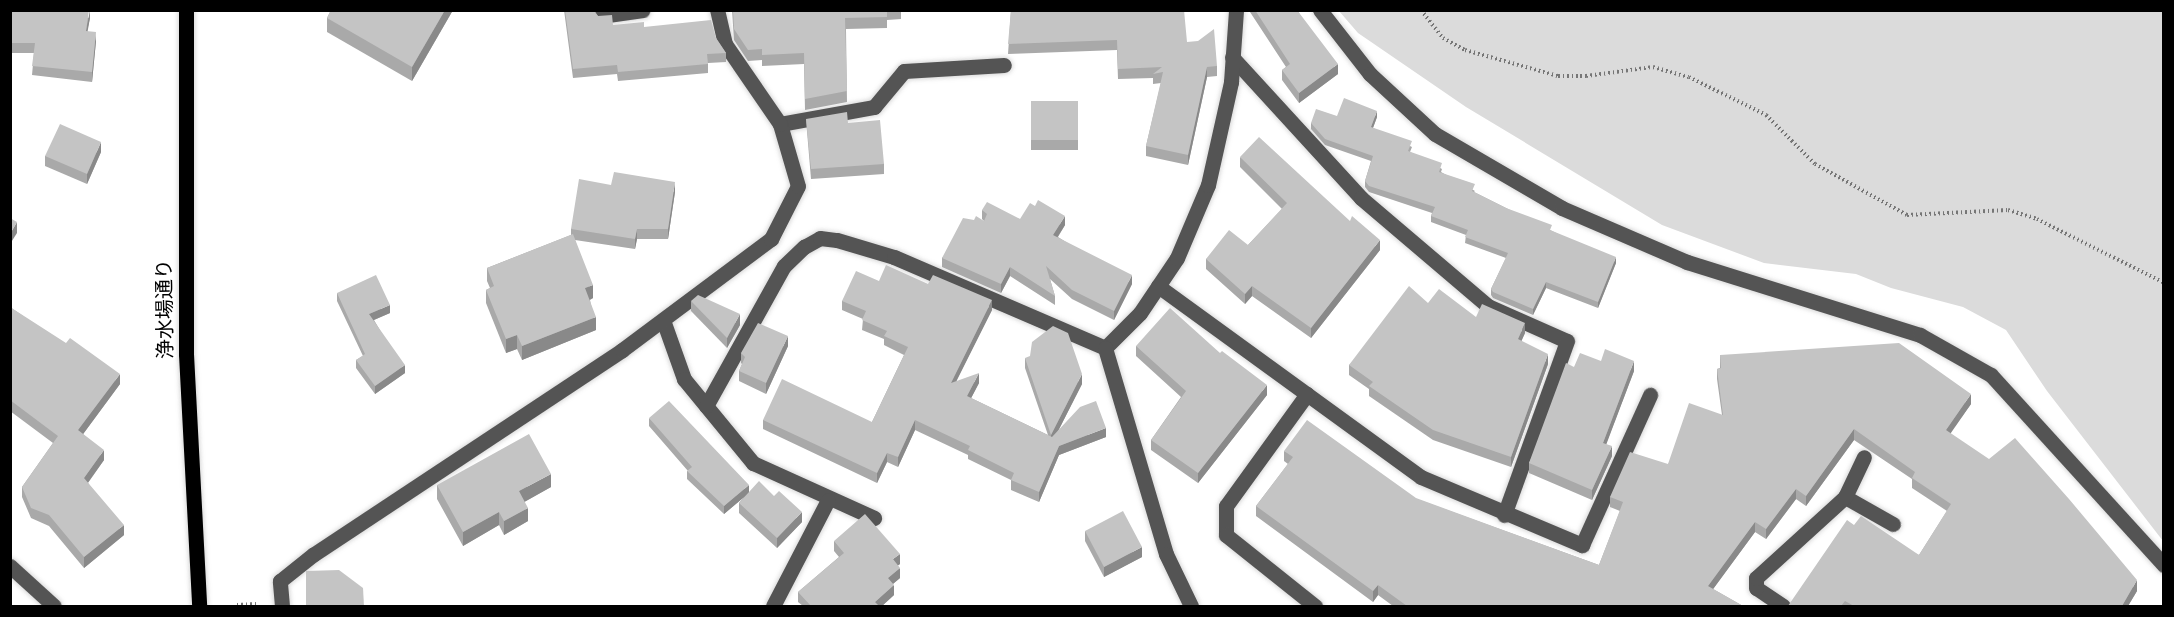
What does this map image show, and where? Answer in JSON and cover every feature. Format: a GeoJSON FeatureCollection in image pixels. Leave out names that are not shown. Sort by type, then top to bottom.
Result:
{"type":"FeatureCollection","features":[{"type":"Feature","properties":{"kind":"main road","name":"浄水場通り"},"geometry":{"type":"LineString","coordinates":[[186,10],[186,354],[199,606]]}},
{"type":"Feature","properties":{"kind":"street"},"geometry":{"type":"LineString","coordinates":[[282,606],[280,581],[663,320],[771,239],[798,186],[780,124],[725,44],[717,10]]}},
{"type":"Feature","properties":{"kind":"street"},"geometry":{"type":"LineString","coordinates":[[1105,348],[1140,313],[1177,258],[1208,185],[1231,81],[1236,10]]}},
{"type":"Feature","properties":{"kind":"street"},"geometry":{"type":"LineString","coordinates":[[1320,10],[1370,74],[1435,134],[1562,208],[1687,262],[1920,335],[1991,375],[2163,566]]}},
{"type":"Feature","properties":{"kind":"street"},"geometry":{"type":"LineString","coordinates":[[601,16],[637,11]]}},
{"type":"Feature","properties":{"kind":"street"},"geometry":{"type":"LineString","coordinates":[[1232,57],[1361,198],[1479,298],[1567,341],[1504,516]]}},
{"type":"Feature","properties":{"kind":"street"},"geometry":{"type":"LineString","coordinates":[[780,124],[874,107],[904,71],[1004,65]]}},
{"type":"Feature","properties":{"kind":"street"},"geometry":{"type":"LineString","coordinates":[[706,406],[784,266],[804,247],[820,238],[837,240],[894,257],[1105,348]]}},
{"type":"Feature","properties":{"kind":"street"},"geometry":{"type":"LineString","coordinates":[[1158,286],[1421,477],[1504,516],[1581,545],[1650,395]]}},
{"type":"Feature","properties":{"kind":"street"},"geometry":{"type":"LineString","coordinates":[[663,320],[684,379],[753,463],[828,500],[874,518]]}},
{"type":"Feature","properties":{"kind":"street"},"geometry":{"type":"LineString","coordinates":[[1105,348],[1166,554],[1191,606]]}},
{"type":"Feature","properties":{"kind":"street"},"geometry":{"type":"LineString","coordinates":[[1307,393],[1226,506],[1226,535],[1315,606]]}},
{"type":"Feature","properties":{"kind":"street"},"geometry":{"type":"LineString","coordinates":[[1783,606],[1756,588],[1756,578],[1845,497],[1864,457]]}},
{"type":"Feature","properties":{"kind":"street"},"geometry":{"type":"LineString","coordinates":[[1845,497],[1893,524]]}},
{"type":"Feature","properties":{"kind":"street"},"geometry":{"type":"LineString","coordinates":[[773,606],[828,500]]}},
{"type":"Feature","properties":{"kind":"street"},"geometry":{"type":"LineString","coordinates":[[10,566],[54,606]]}},
{"type":"Feature","properties":{"kind":"path"},"geometry":{"type":"LineString","coordinates":[[1421,10],[1443,38],[1465,50],[1558,76],[1653,68],[1689,77],[1766,115],[1815,164],[1907,215],[2008,210],[2037,219],[2163,283]]}},
{"type":"Feature","properties":{"kind":"path"},"geometry":{"type":"LineString","coordinates":[[237,605],[256,602],[256,606]]}},
{"type":"Feature","properties":{"kind":"shaded area"},"geometry":{"type":"Polygon","coordinates":[[[1339,11],[2163,11],[2163,541],[2047,391],[2006,330],[1963,307],[1891,288],[1856,274],[1764,263],[1662,225],[1466,107],[1358,33],[1339,11]]]}},
{"type":"Feature","properties":{"kind":"building"},"geometry":{"type":"Polygon","coordinates":[[[10,10],[89,10],[86,31],[96,32],[92,72],[32,66],[35,43],[10,43],[10,10]]]}},
{"type":"Feature","properties":{"kind":"building"},"geometry":{"type":"Polygon","coordinates":[[[331,10],[445,10],[412,67],[327,18],[331,10]]]}},
{"type":"Feature","properties":{"kind":"building"},"geometry":{"type":"Polygon","coordinates":[[[565,10],[593,10],[598,16],[612,15],[613,25],[644,22],[644,27],[711,20],[716,38],[726,53],[707,54],[708,64],[618,72],[617,65],[573,69],[565,10]]]}},
{"type":"Feature","properties":{"kind":"building"},"geometry":{"type":"Polygon","coordinates":[[[733,10],[887,10],[887,17],[845,18],[847,91],[805,99],[804,53],[762,55],[762,49],[748,50],[734,29],[733,10]]]}},
{"type":"Feature","properties":{"kind":"building"},"geometry":{"type":"Polygon","coordinates":[[[1011,10],[1184,10],[1187,42],[1198,41],[1214,29],[1217,66],[1207,67],[1188,155],[1146,146],[1163,72],[1153,74],[1162,67],[1118,69],[1117,40],[1008,44],[1011,10]]]}},
{"type":"Feature","properties":{"kind":"building"},"geometry":{"type":"Polygon","coordinates":[[[1255,10],[1297,10],[1338,64],[1299,93],[1282,70],[1290,64],[1255,10]]]}},
{"type":"Feature","properties":{"kind":"building"},"geometry":{"type":"Polygon","coordinates":[[[1344,98],[1377,111],[1371,127],[1412,141],[1408,151],[1442,163],[1439,172],[1475,184],[1472,191],[1506,208],[1552,225],[1550,230],[1616,257],[1598,302],[1546,282],[1533,309],[1493,292],[1491,289],[1508,253],[1465,237],[1468,230],[1431,216],[1435,207],[1369,186],[1365,181],[1373,156],[1325,139],[1311,123],[1316,109],[1337,116],[1344,98]]]}},
{"type":"Feature","properties":{"kind":"building"},"geometry":{"type":"Polygon","coordinates":[[[1031,101],[1078,101],[1078,140],[1031,140],[1031,101]]]}},
{"type":"Feature","properties":{"kind":"building"},"geometry":{"type":"Polygon","coordinates":[[[847,112],[848,123],[880,120],[884,164],[811,169],[806,119],[847,112]]]}},
{"type":"Feature","properties":{"kind":"building"},"geometry":{"type":"Polygon","coordinates":[[[60,124],[101,142],[87,174],[45,156],[60,124]]]}},
{"type":"Feature","properties":{"kind":"building"},"geometry":{"type":"Polygon","coordinates":[[[1259,137],[1350,221],[1352,216],[1380,240],[1311,328],[1252,286],[1245,294],[1206,259],[1229,230],[1248,245],[1287,203],[1240,157],[1259,137]]]}},
{"type":"Feature","properties":{"kind":"building"},"geometry":{"type":"Polygon","coordinates":[[[614,172],[675,182],[668,229],[637,229],[635,239],[571,229],[579,179],[611,185],[614,172]]]}},
{"type":"Feature","properties":{"kind":"building"},"geometry":{"type":"Polygon","coordinates":[[[1038,200],[1065,216],[1053,235],[1132,275],[1114,311],[1072,290],[1046,266],[1055,296],[1010,267],[1001,284],[942,258],[963,218],[974,220],[976,216],[984,221],[987,214],[982,210],[987,202],[1020,219],[1030,203],[1035,206],[1038,200]]]}},
{"type":"Feature","properties":{"kind":"building"},"geometry":{"type":"Polygon","coordinates":[[[10,218],[17,222],[10,234],[10,218]]]}},
{"type":"Feature","properties":{"kind":"building"},"geometry":{"type":"Polygon","coordinates":[[[573,234],[593,285],[585,288],[596,317],[522,346],[517,335],[506,339],[486,290],[494,286],[487,268],[573,234]]]}},
{"type":"Feature","properties":{"kind":"building"},"geometry":{"type":"Polygon","coordinates":[[[886,265],[928,284],[933,275],[992,300],[951,383],[979,373],[967,396],[1052,437],[1080,407],[1096,401],[1106,428],[1059,446],[1039,492],[1011,480],[1014,473],[968,450],[970,446],[915,420],[898,457],[887,453],[877,473],[763,420],[782,379],[872,422],[908,347],[884,336],[887,331],[862,320],[866,311],[842,301],[856,271],[879,281],[886,265]]]}},
{"type":"Feature","properties":{"kind":"building"},"geometry":{"type":"Polygon","coordinates":[[[376,275],[390,305],[369,314],[405,365],[375,386],[356,360],[365,354],[337,293],[376,275]]]}},
{"type":"Feature","properties":{"kind":"building"},"geometry":{"type":"Polygon","coordinates":[[[1409,286],[1428,303],[1439,289],[1476,317],[1482,304],[1525,323],[1518,339],[1548,354],[1511,457],[1433,430],[1369,386],[1373,382],[1349,365],[1409,286]]]}},
{"type":"Feature","properties":{"kind":"building"},"geometry":{"type":"Polygon","coordinates":[[[698,295],[740,314],[727,338],[691,301],[698,295]]]}},
{"type":"Feature","properties":{"kind":"building"},"geometry":{"type":"Polygon","coordinates":[[[10,307],[66,343],[70,338],[120,374],[78,430],[104,450],[84,478],[124,525],[84,557],[49,515],[31,508],[22,487],[58,436],[10,400],[10,307]]]}},
{"type":"Feature","properties":{"kind":"building"},"geometry":{"type":"Polygon","coordinates":[[[1170,308],[1220,353],[1222,351],[1267,385],[1198,473],[1151,440],[1186,391],[1136,346],[1170,308]]]}},
{"type":"Feature","properties":{"kind":"building"},"geometry":{"type":"Polygon","coordinates":[[[758,323],[788,336],[766,383],[739,371],[745,357],[741,353],[758,323]]]}},
{"type":"Feature","properties":{"kind":"building"},"geometry":{"type":"Polygon","coordinates":[[[1053,326],[1068,333],[1082,374],[1051,435],[1025,358],[1030,356],[1032,342],[1053,326]]]}},
{"type":"Feature","properties":{"kind":"building"},"geometry":{"type":"Polygon","coordinates":[[[1899,343],[1971,394],[1946,430],[1989,459],[2015,438],[2069,499],[2137,580],[2122,606],[1854,606],[1845,601],[1841,606],[1788,606],[1847,520],[1854,525],[1861,516],[1919,555],[1951,504],[1912,478],[1915,472],[1854,429],[1806,496],[1796,489],[1766,529],[1755,522],[1708,586],[1743,606],[1407,606],[1378,585],[1373,591],[1256,506],[1293,457],[1284,451],[1307,420],[1416,498],[1599,565],[1623,502],[1610,497],[1630,452],[1668,464],[1689,403],[1723,415],[1717,369],[1721,368],[1720,355],[1899,343]]]}},
{"type":"Feature","properties":{"kind":"building"},"geometry":{"type":"Polygon","coordinates":[[[1605,349],[1634,361],[1603,443],[1612,446],[1592,490],[1529,463],[1566,363],[1574,367],[1580,353],[1601,361],[1605,349]]]}},
{"type":"Feature","properties":{"kind":"building"},"geometry":{"type":"Polygon","coordinates":[[[669,401],[749,485],[724,506],[687,471],[692,467],[649,418],[669,401]]]}},
{"type":"Feature","properties":{"kind":"building"},"geometry":{"type":"Polygon","coordinates":[[[529,434],[551,474],[519,491],[528,508],[504,521],[499,512],[463,532],[437,485],[529,434]]]}},
{"type":"Feature","properties":{"kind":"building"},"geometry":{"type":"Polygon","coordinates":[[[759,481],[774,496],[779,491],[802,512],[777,538],[739,503],[759,481]]]}},
{"type":"Feature","properties":{"kind":"building"},"geometry":{"type":"Polygon","coordinates":[[[1123,511],[1142,547],[1104,567],[1085,531],[1123,511]]]}},
{"type":"Feature","properties":{"kind":"building"},"geometry":{"type":"Polygon","coordinates":[[[865,514],[900,554],[893,559],[900,568],[888,578],[894,585],[875,602],[879,606],[811,606],[798,592],[844,553],[834,541],[865,514]]]}},
{"type":"Feature","properties":{"kind":"building"},"geometry":{"type":"Polygon","coordinates":[[[339,570],[363,588],[364,606],[306,606],[306,571],[339,570]]]}}]}
